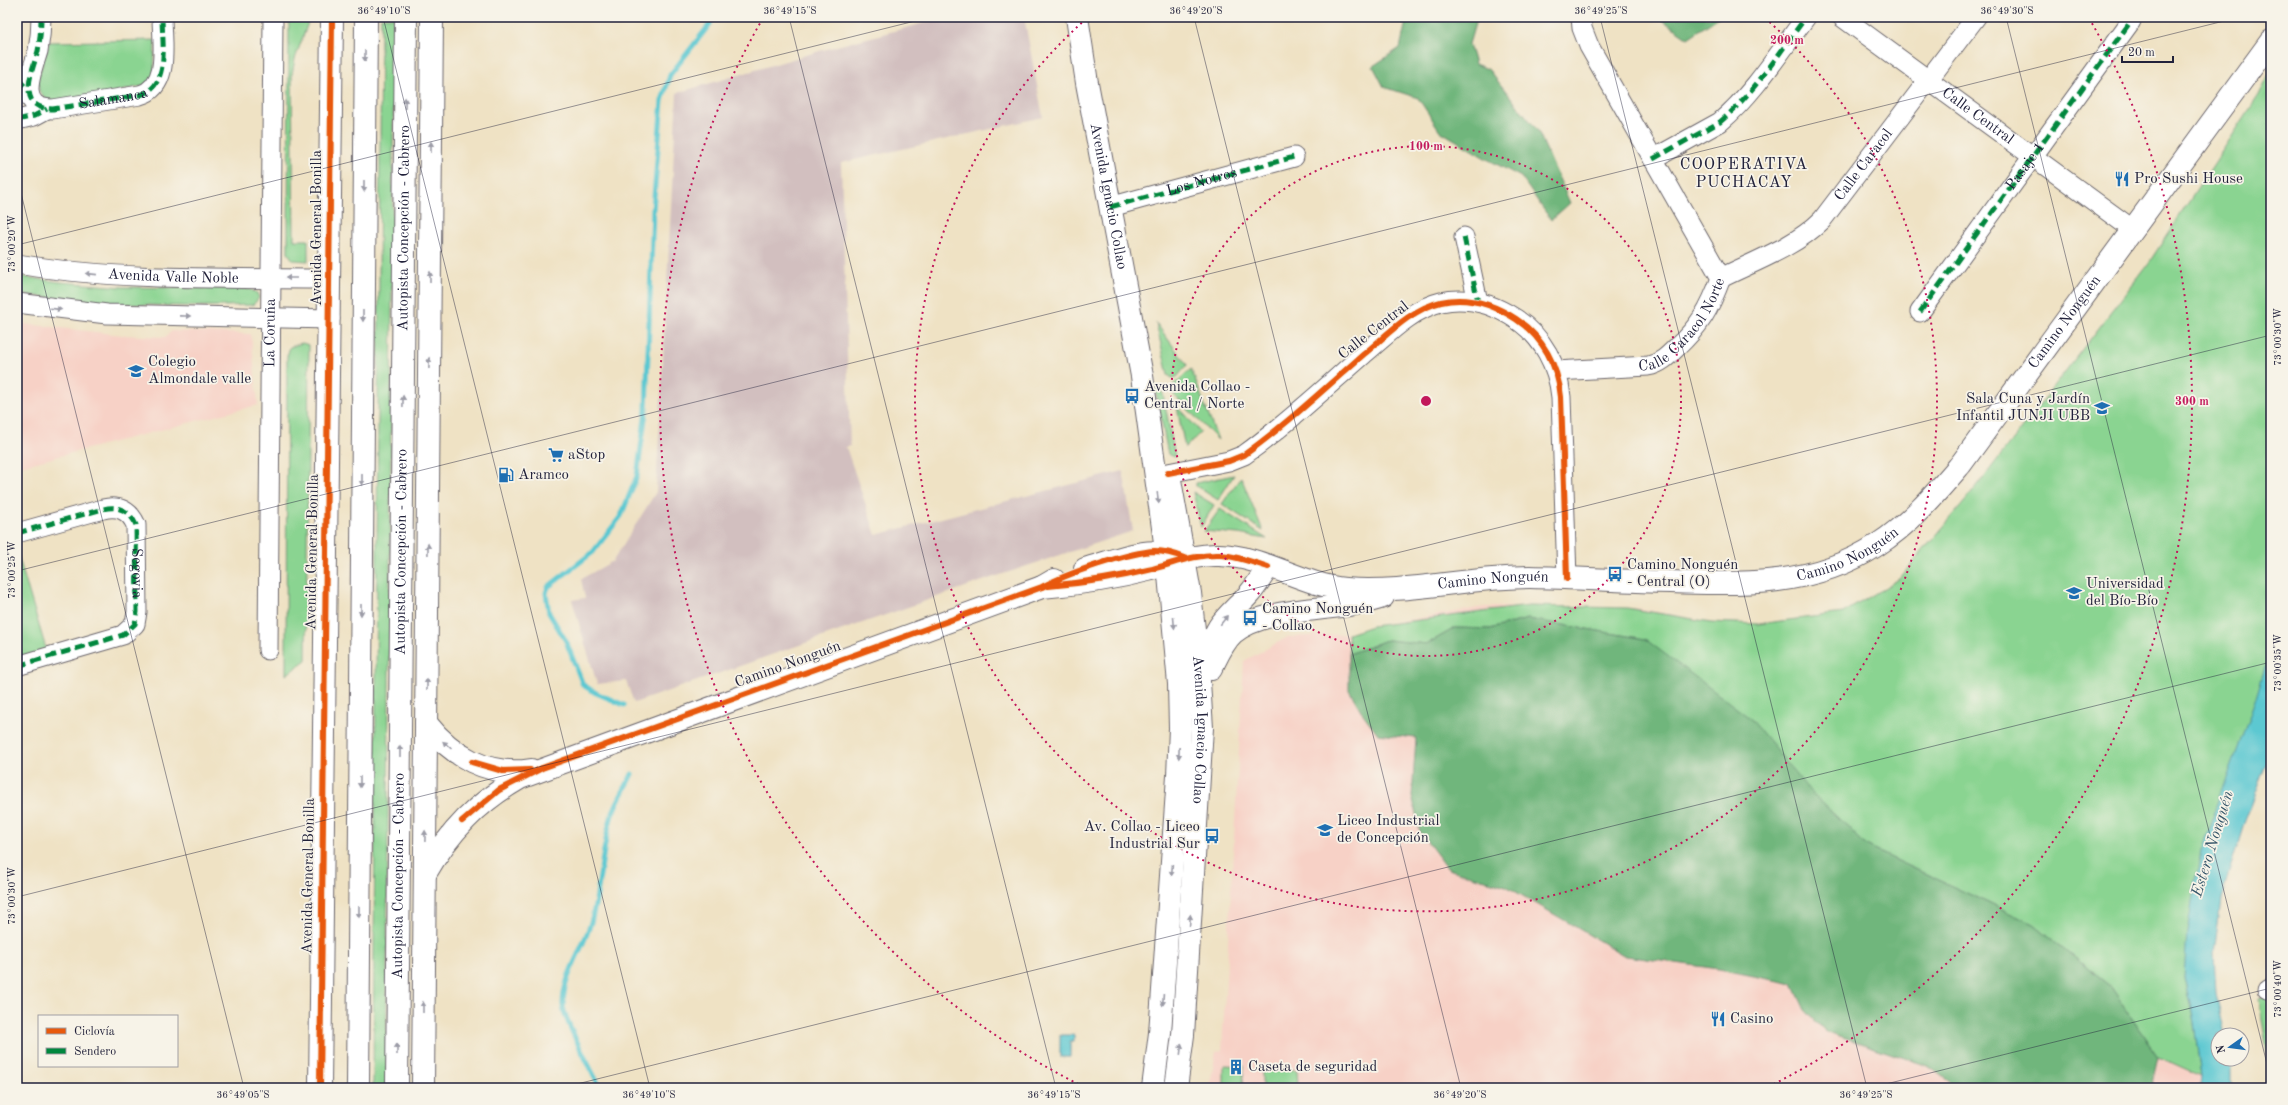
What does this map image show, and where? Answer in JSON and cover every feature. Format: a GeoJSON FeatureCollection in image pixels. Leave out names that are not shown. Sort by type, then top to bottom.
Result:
{"type":"FeatureCollection","features":[{"type":"Feature","properties":{"kind":"main road","name":"Avenida General Bonilla"},"geometry":{"type":"LineString","coordinates":[[320,1088],[330,319],[332,17]]}},
{"type":"Feature","properties":{"kind":"main road"},"geometry":{"type":"LineString","coordinates":[[358,1088],[366,17]]}},
{"type":"Feature","properties":{"kind":"main road","name":"Autopista Concepción - Cabrero"},"geometry":{"type":"LineString","coordinates":[[397,1088],[406,17]]}},
{"type":"Feature","properties":{"kind":"main road"},"geometry":{"type":"LineString","coordinates":[[423,1088],[432,17]]}},
{"type":"Feature","properties":{"kind":"main road","name":"Avenida Ignacio Collao"},"geometry":{"type":"LineString","coordinates":[[1077,17],[1087,83],[1142,376],[1173,558],[1198,666],[1202,728],[1182,1034],[1176,1088]]}},
{"type":"Feature","properties":{"kind":"main road","name":"Camino Nonguén"},"geometry":{"type":"LineString","coordinates":[[424,875],[448,838],[480,804],[520,778],[542,768],[1042,587],[1068,574],[1144,552],[1173,558],[1220,555],[1268,567],[1311,582],[1338,588],[1362,589],[1412,587],[1503,578],[1567,578],[1754,584],[1782,581],[1845,563],[1877,546],[1904,524],[1961,464],[2271,41]]}},
{"type":"Feature","properties":{"kind":"main road","name":"Avenida Ignacio Collao"},"geometry":{"type":"LineString","coordinates":[[1142,376],[1168,473],[1180,728],[1168,932],[1154,1088]]}},
{"type":"Feature","properties":{"kind":"main road"},"geometry":{"type":"LineString","coordinates":[[1202,728],[1208,708],[1211,650],[1218,628],[1249,594],[1268,567]]}},
{"type":"Feature","properties":{"kind":"main road"},"geometry":{"type":"LineString","coordinates":[[1211,669],[1226,640],[1233,633],[1252,622],[1281,614],[1348,606],[1377,599],[1412,587]]}},
{"type":"Feature","properties":{"kind":"main road","name":"Camino Nonguén"},"geometry":{"type":"LineString","coordinates":[[426,723],[448,748],[475,763],[503,771],[516,772],[542,768]]}},
{"type":"Feature","properties":{"kind":"street"},"geometry":{"type":"LineString","coordinates":[[41,17],[38,50],[23,84],[41,108],[47,109]]}},
{"type":"Feature","properties":{"kind":"street","name":"Salamanca"},"geometry":{"type":"LineString","coordinates":[[17,120],[34,116],[47,109],[140,95],[151,90],[161,75],[162,17]]}},
{"type":"Feature","properties":{"kind":"street","name":"La Coruña"},"geometry":{"type":"LineString","coordinates":[[268,650],[273,17]]}},
{"type":"Feature","properties":{"kind":"street","name":"Calle Caracol Norte"},"geometry":{"type":"LineString","coordinates":[[1556,371],[1648,366],[1661,362],[1694,332],[1706,314],[1721,278],[1589,46],[1582,28],[1581,17]]}},
{"type":"Feature","properties":{"kind":"street"},"geometry":{"type":"LineString","coordinates":[[1653,159],[1720,122],[1738,106],[1806,17]]}},
{"type":"Feature","properties":{"kind":"street","name":"Calle Central"},"geometry":{"type":"LineString","coordinates":[[1842,17],[2132,229]]}},
{"type":"Feature","properties":{"kind":"street","name":"Calle Caracol"},"geometry":{"type":"LineString","coordinates":[[1721,278],[1786,246],[1813,229],[1822,220],[1976,17]]}},
{"type":"Feature","properties":{"kind":"street","name":"Pasaje 1"},"geometry":{"type":"LineString","coordinates":[[1920,312],[2131,20]]}},
{"type":"Feature","properties":{"kind":"street","name":"Los Notros"},"geometry":{"type":"LineString","coordinates":[[1110,207],[1294,157]]}},
{"type":"Feature","properties":{"kind":"street"},"geometry":{"type":"LineString","coordinates":[[1464,237],[1478,302]]}},
{"type":"Feature","properties":{"kind":"street","name":"Avenida Valle Noble"},"geometry":{"type":"LineString","coordinates":[[17,264],[62,271],[120,276],[330,279]]}},
{"type":"Feature","properties":{"kind":"street","name":"Calle Central"},"geometry":{"type":"LineString","coordinates":[[1168,473],[1229,462],[1244,455],[1413,315],[1441,302],[1466,300],[1478,302],[1507,313],[1529,330],[1545,349],[1556,371],[1561,397],[1567,578]]}},
{"type":"Feature","properties":{"kind":"street"},"geometry":{"type":"LineString","coordinates":[[17,303],[107,314],[330,319]]}},
{"type":"Feature","properties":{"kind":"street","name":"Segovia"},"geometry":{"type":"LineString","coordinates":[[17,533],[103,508],[117,507],[124,510],[130,514],[136,525],[137,612],[135,624],[123,635],[17,666]]}},
{"type":"Feature","properties":{"kind":"shaded area"},"geometry":{"type":"Polygon","coordinates":[[[947,17],[1024,17],[1043,117],[841,163],[850,446],[846,447],[876,535],[1123,471],[1133,531],[991,578],[634,703],[626,681],[597,684],[572,600],[585,598],[581,579],[613,561],[656,492],[677,93],[837,46],[947,17]]]}},
{"type":"Feature","properties":{"kind":"shaded area","name":"Universidad del Bío-Bío"},"geometry":{"type":"Polygon","coordinates":[[[2259,95],[2271,647],[2218,803],[2200,1088],[1209,1088],[1216,1052],[1222,1050],[1244,661],[1288,637],[1348,634],[1372,626],[1484,607],[1637,608],[1711,622],[1758,624],[1843,613],[1899,579],[1967,499],[2148,264],[2259,95]]]}},
{"type":"Feature","properties":{"kind":"shaded area","name":"Colegio Almondale valle"},"geometry":{"type":"Polygon","coordinates":[[[17,316],[21,317],[25,324],[122,335],[165,337],[172,331],[251,334],[258,405],[17,467],[17,316]]]}},
{"type":"Feature","properties":{"kind":"green space"},"geometry":{"type":"Polygon","coordinates":[[[289,17],[310,17],[295,59],[292,74],[294,240],[308,240],[308,261],[293,260],[288,253],[289,17]]]}},
{"type":"Feature","properties":{"kind":"green space"},"geometry":{"type":"Polygon","coordinates":[[[381,17],[394,17],[386,1088],[373,1088],[381,17]]]}},
{"type":"Feature","properties":{"kind":"green space"},"geometry":{"type":"Polygon","coordinates":[[[1407,17],[1477,17],[1469,44],[1475,64],[1488,69],[1538,131],[1570,203],[1551,220],[1521,177],[1485,158],[1440,131],[1418,98],[1384,87],[1373,66],[1400,48],[1407,17]]]}},
{"type":"Feature","properties":{"kind":"green space"},"geometry":{"type":"Polygon","coordinates":[[[1662,17],[1719,17],[1688,38],[1661,19],[1662,17]]]}},
{"type":"Feature","properties":{"kind":"green space"},"geometry":{"type":"Polygon","coordinates":[[[155,40],[154,75],[147,85],[61,104],[46,99],[39,91],[38,79],[49,42],[155,40]]]}},
{"type":"Feature","properties":{"kind":"green space"},"geometry":{"type":"Polygon","coordinates":[[[2271,70],[2271,647],[2184,977],[2194,1022],[2201,1076],[2159,1057],[2111,987],[2033,924],[1868,847],[1645,639],[1528,619],[1490,629],[1455,628],[1427,644],[1387,640],[1349,654],[1348,634],[1372,626],[1529,606],[1627,608],[1711,622],[1758,624],[1843,613],[1899,579],[1967,499],[2148,264],[2259,95],[2271,70]]]}},
{"type":"Feature","properties":{"kind":"green space"},"geometry":{"type":"Polygon","coordinates":[[[17,276],[60,282],[122,287],[250,289],[257,293],[259,298],[253,305],[223,306],[164,306],[76,300],[17,294],[17,276]]]}},
{"type":"Feature","properties":{"kind":"green space"},"geometry":{"type":"Polygon","coordinates":[[[1156,323],[1187,365],[1177,377],[1172,378],[1168,375],[1156,323]]]}},
{"type":"Feature","properties":{"kind":"green space"},"geometry":{"type":"Polygon","coordinates":[[[302,343],[309,345],[306,660],[286,675],[287,356],[290,347],[302,343]]]}},
{"type":"Feature","properties":{"kind":"green space"},"geometry":{"type":"Polygon","coordinates":[[[1191,369],[1218,440],[1174,395],[1172,386],[1191,369]]]}},
{"type":"Feature","properties":{"kind":"green space"},"geometry":{"type":"Polygon","coordinates":[[[1158,387],[1163,394],[1175,457],[1168,454],[1155,388],[1158,387]]]}},
{"type":"Feature","properties":{"kind":"green space"},"geometry":{"type":"Polygon","coordinates":[[[1177,407],[1201,432],[1185,448],[1177,407]]]}},
{"type":"Feature","properties":{"kind":"green space"},"geometry":{"type":"Polygon","coordinates":[[[1234,475],[1218,500],[1196,486],[1196,483],[1234,475]]]}},
{"type":"Feature","properties":{"kind":"green space"},"geometry":{"type":"Polygon","coordinates":[[[1241,477],[1263,531],[1222,504],[1241,477]]]}},
{"type":"Feature","properties":{"kind":"green space"},"geometry":{"type":"Polygon","coordinates":[[[1193,492],[1214,505],[1201,527],[1193,492]]]}},
{"type":"Feature","properties":{"kind":"green space"},"geometry":{"type":"Polygon","coordinates":[[[1220,509],[1267,539],[1238,534],[1204,531],[1220,509]]]}},
{"type":"Feature","properties":{"kind":"green space"},"geometry":{"type":"Polygon","coordinates":[[[17,552],[47,652],[17,660],[17,552]]]}},
{"type":"Feature","properties":{"kind":"green space"},"geometry":{"type":"Polygon","coordinates":[[[1528,619],[1645,639],[1751,719],[1809,790],[1868,847],[2033,924],[2111,987],[2159,1057],[2152,1088],[1958,1088],[1928,1066],[1825,1031],[1805,1010],[1793,984],[1719,969],[1625,956],[1506,886],[1448,869],[1420,832],[1412,796],[1416,738],[1378,734],[1363,714],[1349,690],[1349,654],[1387,640],[1427,644],[1455,628],[1490,629],[1528,619]]]}},
{"type":"Feature","properties":{"kind":"green space"},"geometry":{"type":"Polygon","coordinates":[[[2271,994],[2271,1050],[2267,1052],[2259,1000],[2271,994]]]}},
{"type":"Feature","properties":{"kind":"green space"},"geometry":{"type":"Polygon","coordinates":[[[1224,1065],[1244,1066],[1243,1088],[1224,1088],[1224,1065]]]}},
{"type":"Feature","properties":{"kind":"green space"},"geometry":{"type":"Polygon","coordinates":[[[1262,1067],[1297,1070],[1298,1085],[1286,1086],[1286,1088],[1262,1088],[1262,1067]]]}},
{"type":"Feature","properties":{"kind":"water","name":"Estero Nonguén"},"geometry":{"type":"Polygon","coordinates":[[[2271,647],[2271,753],[2243,826],[2221,899],[2214,954],[2216,993],[2223,1027],[2210,1027],[2210,1067],[2231,1067],[2231,1088],[2200,1088],[2201,1076],[2194,1022],[2184,977],[2187,932],[2201,850],[2255,701],[2271,647]]]}},
{"type":"Feature","properties":{"kind":"water"},"geometry":{"type":"Polygon","coordinates":[[[1060,1035],[1074,1035],[1074,1042],[1070,1042],[1070,1057],[1060,1057],[1060,1035]]]}},
{"type":"Feature","properties":{"kind":"waterway"},"geometry":{"type":"LineString","coordinates":[[624,705],[596,693],[583,685],[566,641],[549,613],[546,593],[548,587],[593,552],[621,516],[637,476],[646,411],[653,209],[662,101],[670,75],[710,24],[712,17]]}},
{"type":"Feature","properties":{"kind":"waterway"},"geometry":{"type":"LineString","coordinates":[[600,1088],[564,1012],[564,994],[566,983],[588,933],[591,922],[597,895],[605,842],[612,815],[632,774]]}},
{"type":"Feature","properties":{"kind":"marked path"},"geometry":{"type":"LineString","coordinates":[[41,17],[38,51],[30,79],[30,96],[34,103],[41,107],[53,109],[140,95],[150,90],[157,83],[163,62],[162,17]]}},
{"type":"Feature","properties":{"kind":"marked path"},"geometry":{"type":"LineString","coordinates":[[1653,159],[1720,122],[1732,111],[1755,86],[1806,17]]}},
{"type":"Feature","properties":{"kind":"marked path"},"geometry":{"type":"LineString","coordinates":[[1920,312],[2131,21]]}},
{"type":"Feature","properties":{"kind":"marked path"},"geometry":{"type":"LineString","coordinates":[[17,89],[28,79]]}},
{"type":"Feature","properties":{"kind":"marked path"},"geometry":{"type":"LineString","coordinates":[[17,120],[34,116],[47,109]]}},
{"type":"Feature","properties":{"kind":"marked path"},"geometry":{"type":"LineString","coordinates":[[1110,207],[1294,157]]}},
{"type":"Feature","properties":{"kind":"marked path"},"geometry":{"type":"LineString","coordinates":[[1464,237],[1478,302]]}},
{"type":"Feature","properties":{"kind":"marked path"},"geometry":{"type":"LineString","coordinates":[[17,533],[103,509],[114,508],[123,510],[131,516],[136,525],[137,612],[135,624],[123,635],[17,666]]}},
{"type":"Feature","properties":{"kind":"marked path"},"geometry":{"type":"LineString","coordinates":[[2267,991],[2271,989]]}},
{"type":"Feature","properties":{"kind":"cycle path"},"geometry":{"type":"LineString","coordinates":[[320,1088],[332,17]]}},
{"type":"Feature","properties":{"kind":"cycle path"},"geometry":{"type":"LineString","coordinates":[[1168,473],[1229,461],[1244,455],[1290,419],[1391,331],[1420,310],[1430,305],[1451,300],[1471,301],[1489,305],[1526,326],[1541,343],[1553,363],[1561,397],[1567,578]]}},
{"type":"Feature","properties":{"kind":"cycle path"},"geometry":{"type":"LineString","coordinates":[[462,821],[499,790],[542,768],[1042,587],[1081,570],[1114,559],[1144,552],[1162,552],[1185,558]]}},
{"type":"Feature","properties":{"kind":"cycle path"},"geometry":{"type":"LineString","coordinates":[[1048,586],[1086,582],[1124,575],[1210,555],[1232,557],[1268,567]]}},
{"type":"Feature","properties":{"kind":"cycle path"},"geometry":{"type":"LineString","coordinates":[[472,762],[503,771],[530,770]]}},
{"type":"Feature","properties":{"kind":"place","name":"Pro Sushi House"},"geometry":{"type":"Point","coordinates":[2122,179]}},
{"type":"Feature","properties":{"kind":"place","name":"Colegio Almondale valle"},"geometry":{"type":"Point","coordinates":[136,371]}},
{"type":"Feature","properties":{"kind":"place","name":"Avenida Collao - Central / Norte"},"geometry":{"type":"Point","coordinates":[1132,396]}},
{"type":"Feature","properties":{"kind":"place","name":"Sala Cuna y Jardín Infantil JUNJI UBB"},"geometry":{"type":"Point","coordinates":[2102,408]}},
{"type":"Feature","properties":{"kind":"place","name":"aStop"},"geometry":{"type":"Point","coordinates":[556,455]}},
{"type":"Feature","properties":{"kind":"place","name":"Aramco"},"geometry":{"type":"Point","coordinates":[506,475]}},
{"type":"Feature","properties":{"kind":"place","name":"Camino Nonguén - Central (O)"},"geometry":{"type":"Point","coordinates":[1615,574]}},
{"type":"Feature","properties":{"kind":"place","name":"Universidad del Bío-Bío"},"geometry":{"type":"Point","coordinates":[2074,593]}},
{"type":"Feature","properties":{"kind":"place","name":"Camino Nonguén - Collao"},"geometry":{"type":"Point","coordinates":[1250,618]}},
{"type":"Feature","properties":{"kind":"place","name":"Liceo Industrial de Concepción"},"geometry":{"type":"Point","coordinates":[1325,830]}},
{"type":"Feature","properties":{"kind":"place","name":"Av. Collao - Liceo Industrial Sur"},"geometry":{"type":"Point","coordinates":[1212,836]}},
{"type":"Feature","properties":{"kind":"place","name":"Casino"},"geometry":{"type":"Point","coordinates":[1718,1019]}},
{"type":"Feature","properties":{"kind":"place","name":"Caseta de seguridad"},"geometry":{"type":"Point","coordinates":[1236,1067]}},
{"type":"Feature","properties":{"kind":"district","name":"COOPERATIVA PUCHACAY"},"geometry":{"type":"Point","coordinates":[1744,174]}}]}
